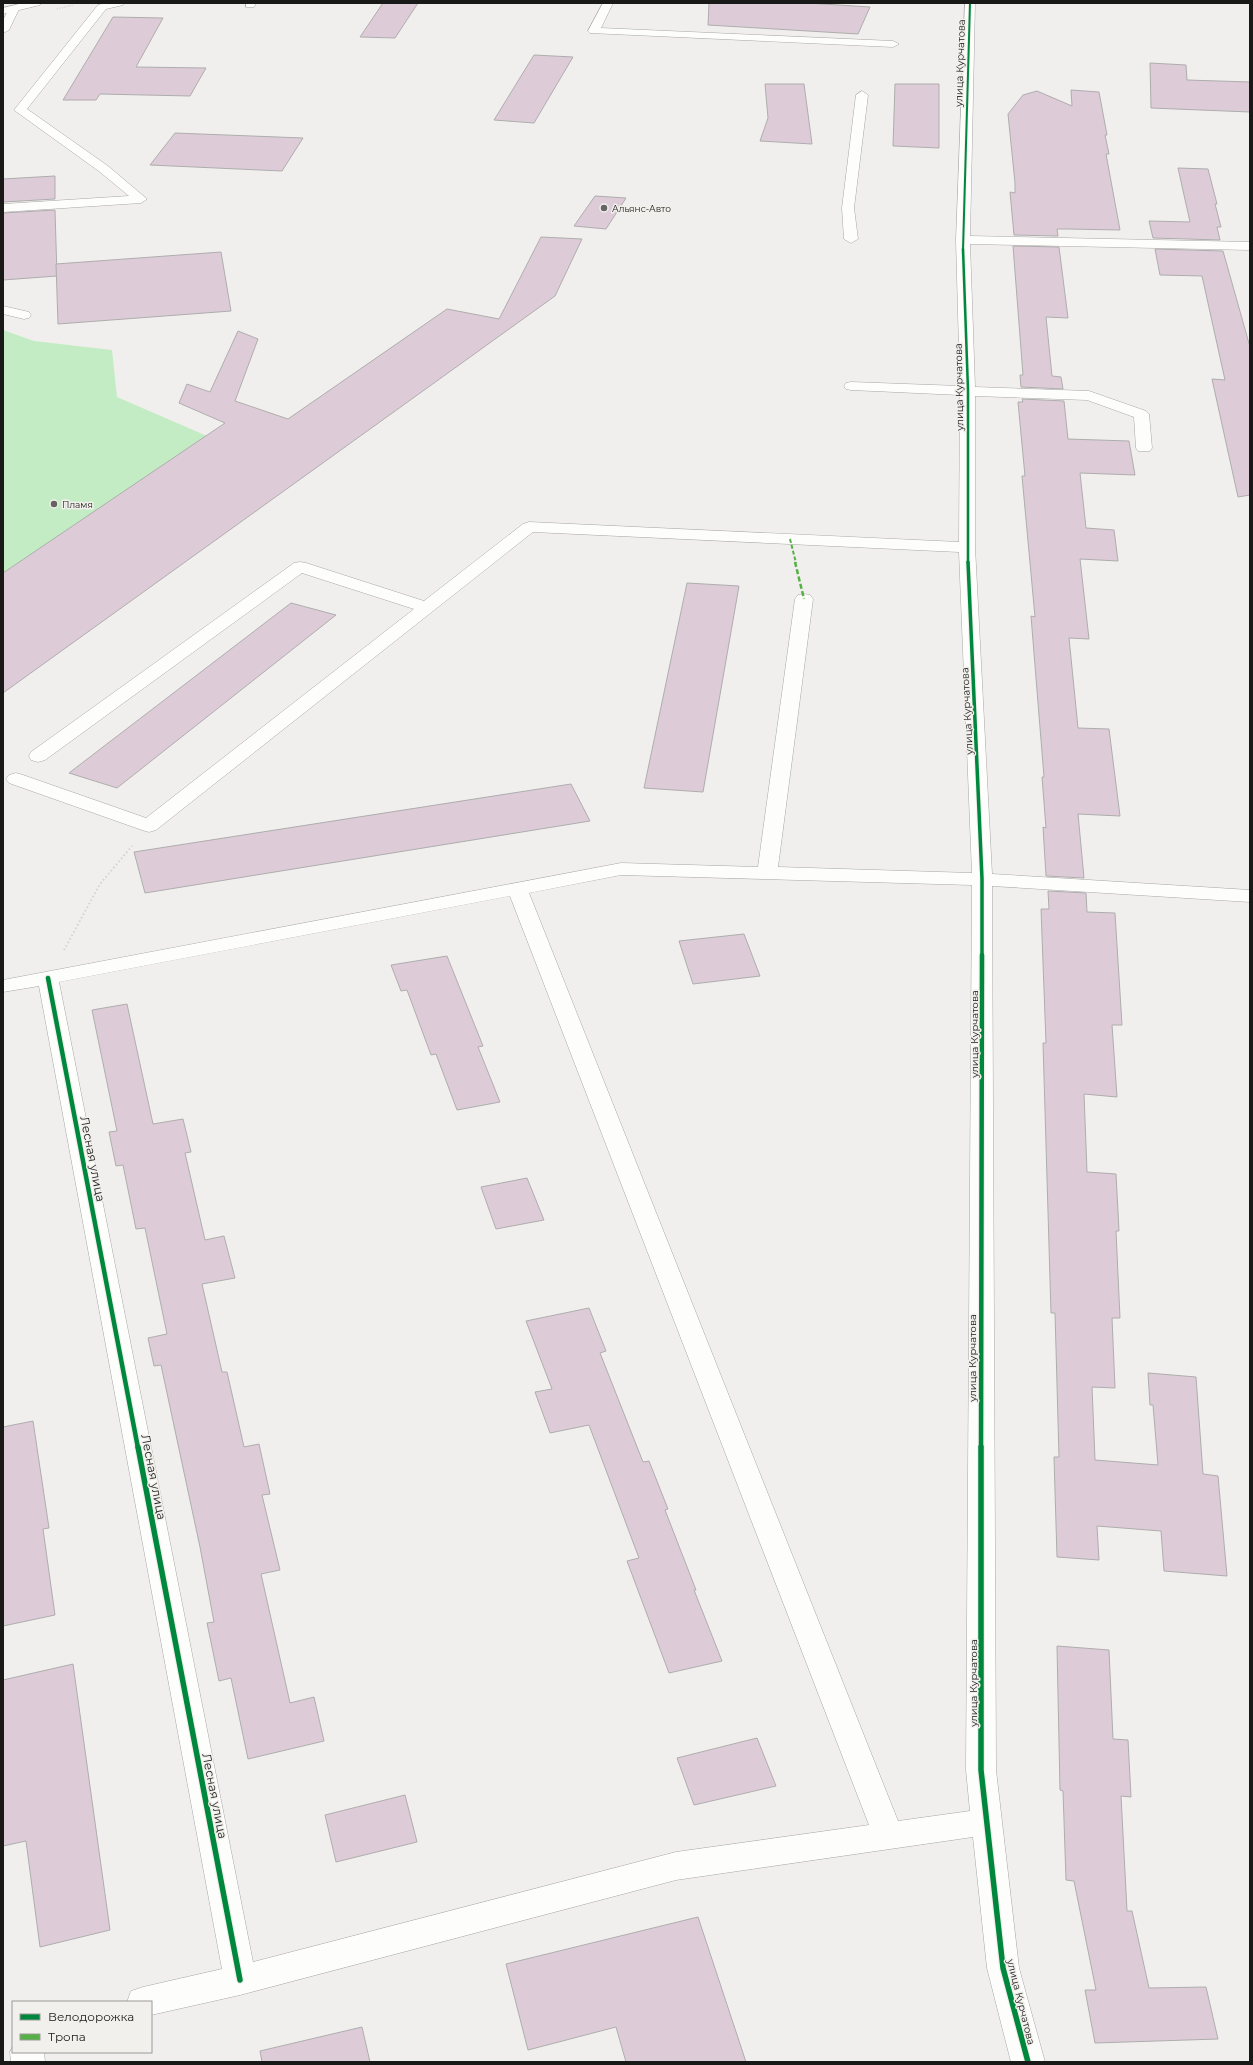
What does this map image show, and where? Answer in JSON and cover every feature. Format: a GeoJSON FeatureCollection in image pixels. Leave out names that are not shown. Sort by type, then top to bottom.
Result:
{"type":"FeatureCollection","features":[{"type":"Feature","properties":{"kind":"street"},"geometry":{"type":"LineString","coordinates":[[3,30],[8,10],[36,3]]}},
{"type":"Feature","properties":{"kind":"street"},"geometry":{"type":"LineString","coordinates":[[3,208],[141,200],[104,169],[20,110],[102,7],[119,3]]}},
{"type":"Feature","properties":{"kind":"street"},"geometry":{"type":"LineString","coordinates":[[608,3],[594,31],[893,44]]}},
{"type":"Feature","properties":{"kind":"street","name":"улица Курчатова"},"geometry":{"type":"LineString","coordinates":[[970,3],[963,240],[968,390],[967,547],[982,879],[981,1762],[986,1822],[1003,1968],[1028,2062]]}},
{"type":"Feature","properties":{"kind":"street"},"geometry":{"type":"LineString","coordinates":[[851,239],[848,208],[862,94]]}},
{"type":"Feature","properties":{"kind":"street"},"geometry":{"type":"LineString","coordinates":[[963,240],[1250,246]]}},
{"type":"Feature","properties":{"kind":"street"},"geometry":{"type":"LineString","coordinates":[[3,310],[24,315]]}},
{"type":"Feature","properties":{"kind":"street"},"geometry":{"type":"LineString","coordinates":[[851,386],[1089,396],[1141,414],[1144,448]]}},
{"type":"Feature","properties":{"kind":"street"},"geometry":{"type":"LineString","coordinates":[[16,779],[149,826],[529,527],[967,547]]}},
{"type":"Feature","properties":{"kind":"street"},"geometry":{"type":"LineString","coordinates":[[38,756],[300,567],[427,608]]}},
{"type":"Feature","properties":{"kind":"street"},"geometry":{"type":"LineString","coordinates":[[767,873],[804,600]]}},
{"type":"Feature","properties":{"kind":"street"},"geometry":{"type":"LineString","coordinates":[[3,986],[621,869],[982,879],[1250,896]]}},
{"type":"Feature","properties":{"kind":"street"},"geometry":{"type":"LineString","coordinates":[[517,889],[889,1836]]}},
{"type":"Feature","properties":{"kind":"street","name":"Лесная улица"},"geometry":{"type":"LineString","coordinates":[[48,978],[240,1980]]}},
{"type":"Feature","properties":{"kind":"street"},"geometry":{"type":"LineString","coordinates":[[147,2001],[240,1980],[676,1866],[986,1822]]}},
{"type":"Feature","properties":{"kind":"path"},"geometry":{"type":"LineString","coordinates":[[48,978],[100,884],[149,826]]}},
{"type":"Feature","properties":{"kind":"green space","name":"Пламя"},"geometry":{"type":"Polygon","coordinates":[[[3,330],[34,341],[112,350],[117,397],[207,436],[3,573],[3,330]]]}},
{"type":"Feature","properties":{"kind":"building"},"geometry":{"type":"Polygon","coordinates":[[[383,3],[418,3],[395,38],[360,37],[383,3]]]}},
{"type":"Feature","properties":{"kind":"building"},"geometry":{"type":"Polygon","coordinates":[[[709,3],[807,3],[870,7],[858,34],[708,25],[709,3]]]}},
{"type":"Feature","properties":{"kind":"building"},"geometry":{"type":"Polygon","coordinates":[[[113,17],[163,18],[136,67],[206,68],[190,96],[100,94],[96,100],[63,100],[113,17]]]}},
{"type":"Feature","properties":{"kind":"building"},"geometry":{"type":"Polygon","coordinates":[[[534,55],[573,57],[534,123],[494,120],[534,55]]]}},
{"type":"Feature","properties":{"kind":"building"},"geometry":{"type":"Polygon","coordinates":[[[1150,63],[1186,65],[1187,80],[1250,82],[1250,112],[1151,108],[1150,63]]]}},
{"type":"Feature","properties":{"kind":"building"},"geometry":{"type":"Polygon","coordinates":[[[765,84],[804,84],[812,144],[760,141],[768,118],[765,84]]]}},
{"type":"Feature","properties":{"kind":"building"},"geometry":{"type":"Polygon","coordinates":[[[895,84],[939,84],[939,148],[893,146],[895,84]]]}},
{"type":"Feature","properties":{"kind":"building"},"geometry":{"type":"Polygon","coordinates":[[[1071,90],[1099,92],[1107,135],[1105,135],[1109,154],[1106,154],[1120,230],[1057,229],[1058,236],[1014,235],[1010,192],[1015,193],[1015,183],[1008,114],[1023,95],[1037,91],[1072,106],[1071,90]]]}},
{"type":"Feature","properties":{"kind":"building"},"geometry":{"type":"Polygon","coordinates":[[[175,133],[303,138],[282,171],[150,165],[175,133]]]}},
{"type":"Feature","properties":{"kind":"building"},"geometry":{"type":"Polygon","coordinates":[[[1178,168],[1208,169],[1221,227],[1217,227],[1220,240],[1153,238],[1149,221],[1190,222],[1178,168]]]}},
{"type":"Feature","properties":{"kind":"building"},"geometry":{"type":"Polygon","coordinates":[[[55,176],[55,199],[3,202],[3,179],[55,176]]]}},
{"type":"Feature","properties":{"kind":"building","name":"Альянс-Авто"},"geometry":{"type":"Polygon","coordinates":[[[595,196],[626,198],[606,229],[574,226],[595,196]]]}},
{"type":"Feature","properties":{"kind":"building"},"geometry":{"type":"Polygon","coordinates":[[[55,210],[57,276],[3,280],[3,213],[55,210]]]}},
{"type":"Feature","properties":{"kind":"building"},"geometry":{"type":"Polygon","coordinates":[[[541,237],[582,239],[555,296],[3,693],[3,573],[225,423],[179,403],[187,384],[210,392],[238,331],[258,339],[235,401],[288,419],[447,309],[499,319],[541,237]]]}},
{"type":"Feature","properties":{"kind":"building"},"geometry":{"type":"Polygon","coordinates":[[[1013,246],[1059,247],[1068,318],[1046,317],[1052,376],[1061,377],[1063,389],[1021,387],[1020,375],[1023,375],[1013,246]]]}},
{"type":"Feature","properties":{"kind":"building"},"geometry":{"type":"Polygon","coordinates":[[[1155,249],[1223,251],[1250,347],[1250,495],[1238,497],[1212,379],[1225,380],[1202,276],[1160,275],[1155,249]]]}},
{"type":"Feature","properties":{"kind":"building"},"geometry":{"type":"Polygon","coordinates":[[[221,252],[231,311],[58,324],[56,264],[221,252]]]}},
{"type":"Feature","properties":{"kind":"building"},"geometry":{"type":"Polygon","coordinates":[[[1022,399],[1064,401],[1068,439],[1129,441],[1135,475],[1080,473],[1086,528],[1114,530],[1118,561],[1080,559],[1089,639],[1069,638],[1078,728],[1109,729],[1120,816],[1078,814],[1084,878],[1046,876],[1043,827],[1046,828],[1042,777],[1044,777],[1031,616],[1035,617],[1022,476],[1025,476],[1018,402],[1023,402],[1022,399]]]}},
{"type":"Feature","properties":{"kind":"building"},"geometry":{"type":"Polygon","coordinates":[[[687,583],[739,586],[703,792],[644,788],[687,583]]]}},
{"type":"Feature","properties":{"kind":"building"},"geometry":{"type":"Polygon","coordinates":[[[291,603],[336,615],[117,788],[69,773],[291,603]]]}},
{"type":"Feature","properties":{"kind":"building"},"geometry":{"type":"Polygon","coordinates":[[[571,784],[590,821],[145,893],[134,852],[571,784]]]}},
{"type":"Feature","properties":{"kind":"building"},"geometry":{"type":"Polygon","coordinates":[[[1048,891],[1086,893],[1087,912],[1115,913],[1122,1025],[1112,1025],[1117,1097],[1084,1094],[1087,1172],[1116,1174],[1119,1231],[1116,1231],[1120,1318],[1112,1318],[1115,1388],[1092,1387],[1095,1460],[1158,1465],[1153,1405],[1150,1405],[1148,1373],[1196,1377],[1203,1474],[1218,1476],[1227,1576],[1164,1571],[1161,1531],[1097,1526],[1099,1560],[1057,1557],[1054,1457],[1059,1457],[1055,1313],[1051,1313],[1043,1043],[1046,1043],[1041,909],[1049,909],[1048,891]]]}},
{"type":"Feature","properties":{"kind":"building"},"geometry":{"type":"Polygon","coordinates":[[[744,934],[760,976],[693,984],[679,941],[744,934]]]}},
{"type":"Feature","properties":{"kind":"building"},"geometry":{"type":"Polygon","coordinates":[[[447,956],[483,1046],[478,1047],[500,1102],[457,1110],[436,1054],[431,1055],[407,990],[401,991],[391,965],[447,956]]]}},
{"type":"Feature","properties":{"kind":"building"},"geometry":{"type":"Polygon","coordinates":[[[127,1004],[153,1124],[183,1119],[191,1152],[185,1153],[205,1240],[224,1236],[235,1278],[202,1284],[222,1372],[227,1372],[244,1447],[259,1444],[270,1494],[262,1495],[280,1570],[261,1574],[290,1703],[314,1697],[324,1741],[248,1759],[231,1678],[219,1681],[207,1623],[214,1622],[200,1547],[161,1365],[154,1366],[148,1338],[167,1334],[145,1228],[136,1229],[123,1165],[116,1166],[109,1132],[117,1131],[92,1010],[127,1004]]]}},
{"type":"Feature","properties":{"kind":"building"},"geometry":{"type":"Polygon","coordinates":[[[527,1178],[544,1220],[496,1229],[481,1187],[527,1178]]]}},
{"type":"Feature","properties":{"kind":"building"},"geometry":{"type":"Polygon","coordinates":[[[589,1308],[606,1351],[600,1353],[643,1462],[649,1461],[668,1509],[665,1510],[696,1590],[694,1590],[722,1661],[669,1673],[627,1561],[639,1558],[589,1425],[550,1433],[535,1392],[552,1389],[526,1321],[589,1308]]]}},
{"type":"Feature","properties":{"kind":"building"},"geometry":{"type":"Polygon","coordinates":[[[33,1421],[49,1528],[43,1529],[55,1615],[3,1626],[3,1427],[33,1421]]]}},
{"type":"Feature","properties":{"kind":"building"},"geometry":{"type":"Polygon","coordinates":[[[1057,1646],[1109,1650],[1113,1739],[1128,1740],[1131,1797],[1121,1796],[1127,1911],[1132,1911],[1149,1988],[1206,1987],[1218,2039],[1095,2043],[1085,1990],[1096,1990],[1074,1881],[1066,1880],[1063,1791],[1060,1790],[1057,1646]]]}},
{"type":"Feature","properties":{"kind":"building"},"geometry":{"type":"Polygon","coordinates":[[[73,1664],[110,1930],[40,1947],[26,1841],[3,1846],[3,1680],[73,1664]]]}},
{"type":"Feature","properties":{"kind":"building"},"geometry":{"type":"Polygon","coordinates":[[[757,1738],[776,1786],[694,1805],[677,1758],[757,1738]]]}},
{"type":"Feature","properties":{"kind":"building"},"geometry":{"type":"Polygon","coordinates":[[[405,1795],[417,1842],[336,1862],[325,1815],[405,1795]]]}},
{"type":"Feature","properties":{"kind":"building"},"geometry":{"type":"Polygon","coordinates":[[[698,1917],[746,2062],[626,2062],[616,2027],[528,2050],[506,1964],[698,1917]]]}},
{"type":"Feature","properties":{"kind":"building"},"geometry":{"type":"Polygon","coordinates":[[[362,2027],[370,2062],[262,2062],[260,2051],[362,2027]]]}},
{"type":"Feature","properties":{"kind":"marked path"},"geometry":{"type":"LineString","coordinates":[[790,539],[804,599]]}},
{"type":"Feature","properties":{"kind":"cycle path"},"geometry":{"type":"LineString","coordinates":[[970,3],[963,240],[968,390],[967,547],[982,879],[981,1770],[1003,1968],[1028,2062]]}},
{"type":"Feature","properties":{"kind":"cycle path"},"geometry":{"type":"LineString","coordinates":[[48,978],[240,1980]]}},
{"type":"Feature","properties":{"kind":"place","name":"Альянс-Авто"},"geometry":{"type":"Point","coordinates":[604,208]}},
{"type":"Feature","properties":{"kind":"place","name":"Пламя"},"geometry":{"type":"Point","coordinates":[54,504]}}]}
